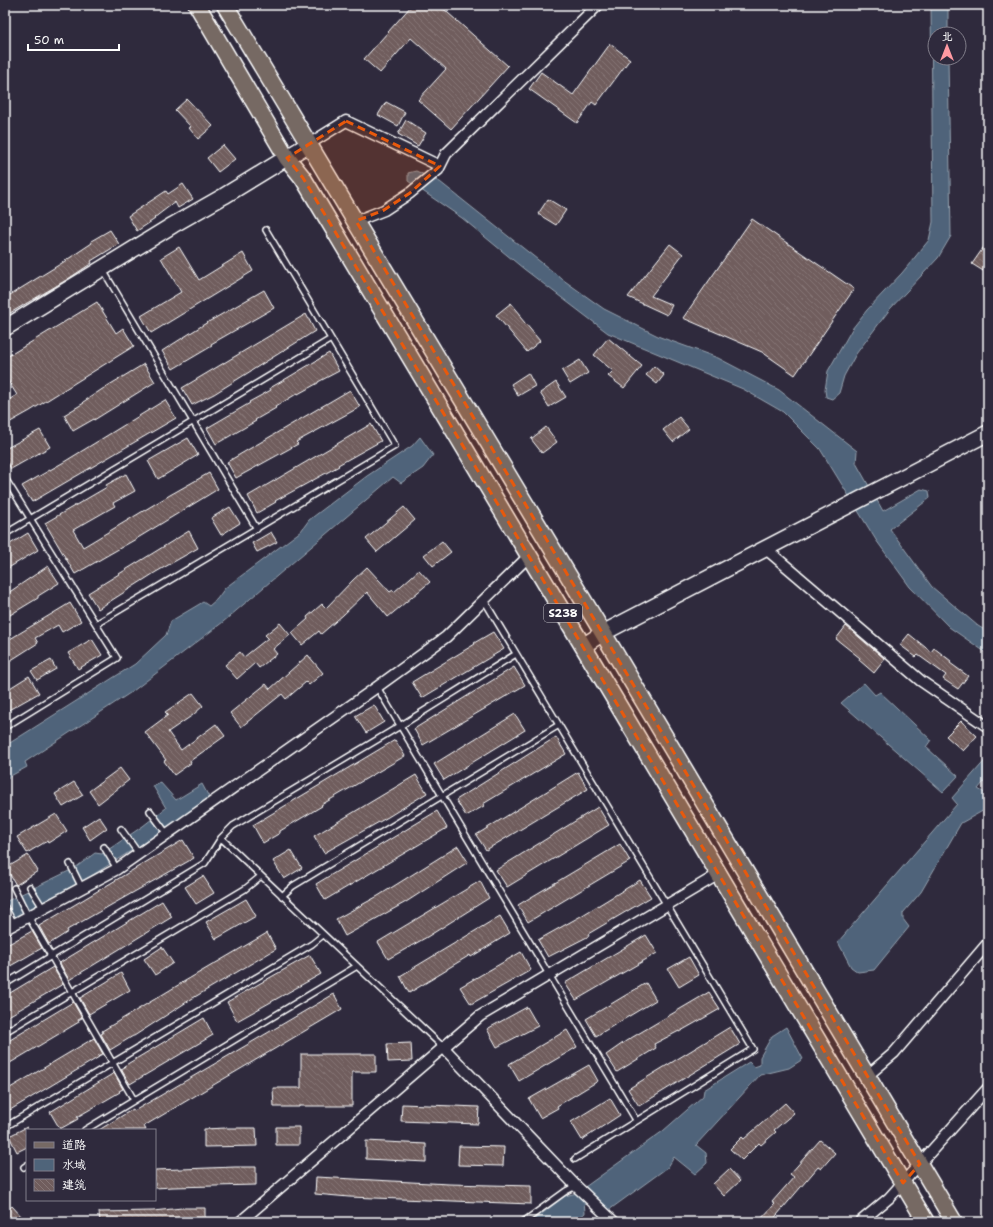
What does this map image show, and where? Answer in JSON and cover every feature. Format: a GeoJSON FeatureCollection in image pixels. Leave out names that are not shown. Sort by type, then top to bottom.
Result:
{"type":"FeatureCollection","features":[{"type":"Feature","properties":{"kind":"main road","name":"S238"},"geometry":{"type":"LineString","coordinates":[[197,5],[287,158],[303,178],[926,1222]]}},
{"type":"Feature","properties":{"kind":"main road","name":"S238"},"geometry":{"type":"LineString","coordinates":[[225,5],[603,633],[954,1222]]}},
{"type":"Feature","properties":{"kind":"street"},"geometry":{"type":"LineString","coordinates":[[356,222],[384,210],[410,193],[438,170],[446,154],[598,5]]}},
{"type":"Feature","properties":{"kind":"street"},"geometry":{"type":"LineString","coordinates":[[5,328],[346,121],[440,166]]}},
{"type":"Feature","properties":{"kind":"street"},"geometry":{"type":"LineString","coordinates":[[583,646],[603,633],[988,433]]}},
{"type":"Feature","properties":{"kind":"street"},"geometry":{"type":"LineString","coordinates":[[766,549],[921,681],[988,727]]}},
{"type":"Feature","properties":{"kind":"street"},"geometry":{"type":"LineString","coordinates":[[9,926],[82,888],[139,854],[377,687],[446,637],[529,556]]}},
{"type":"Feature","properties":{"kind":"street"},"geometry":{"type":"LineString","coordinates":[[240,1222],[480,1016],[719,874]]}},
{"type":"Feature","properties":{"kind":"street"},"geometry":{"type":"LineString","coordinates":[[867,1076],[894,1053],[988,943]]}},
{"type":"Feature","properties":{"kind":"street"},"geometry":{"type":"LineString","coordinates":[[443,1047],[576,1186],[614,1222]]}},
{"type":"Feature","properties":{"kind":"street"},"geometry":{"type":"LineString","coordinates":[[860,1222],[889,1198],[988,1088]]}},
{"type":"Feature","properties":{"kind":"lane"},"geometry":{"type":"LineString","coordinates":[[96,624],[395,446],[266,230]]}},
{"type":"Feature","properties":{"kind":"lane"},"geometry":{"type":"LineString","coordinates":[[102,269],[257,529]]}},
{"type":"Feature","properties":{"kind":"lane"},"geometry":{"type":"LineString","coordinates":[[5,534],[331,339]]}},
{"type":"Feature","properties":{"kind":"lane"},"geometry":{"type":"LineString","coordinates":[[5,478],[117,658],[5,727]]}},
{"type":"Feature","properties":{"kind":"lane"},"geometry":{"type":"LineString","coordinates":[[484,600],[753,1049],[575,1159]]}},
{"type":"Feature","properties":{"kind":"lane"},"geometry":{"type":"LineString","coordinates":[[5,984],[52,957],[205,863],[221,838],[233,826],[400,726],[516,654]]}},
{"type":"Feature","properties":{"kind":"lane"},"geometry":{"type":"LineString","coordinates":[[377,687],[636,1120]]}},
{"type":"Feature","properties":{"kind":"lane"},"geometry":{"type":"LineString","coordinates":[[282,896],[293,886],[559,726]]}},
{"type":"Feature","properties":{"kind":"lane"},"geometry":{"type":"LineString","coordinates":[[150,811],[167,834]]}},
{"type":"Feature","properties":{"kind":"lane"},"geometry":{"type":"LineString","coordinates":[[121,829],[139,854]]}},
{"type":"Feature","properties":{"kind":"lane"},"geometry":{"type":"LineString","coordinates":[[221,838],[443,1047]]}},
{"type":"Feature","properties":{"kind":"lane"},"geometry":{"type":"LineString","coordinates":[[104,847],[117,868]]}},
{"type":"Feature","properties":{"kind":"lane"},"geometry":{"type":"LineString","coordinates":[[70,864],[82,888]]}},
{"type":"Feature","properties":{"kind":"lane"},"geometry":{"type":"LineString","coordinates":[[5,1032],[245,889],[262,876]]}},
{"type":"Feature","properties":{"kind":"lane"},"geometry":{"type":"LineString","coordinates":[[30,887],[43,908]]}},
{"type":"Feature","properties":{"kind":"lane"},"geometry":{"type":"LineString","coordinates":[[14,888],[28,916],[134,1100]]}},
{"type":"Feature","properties":{"kind":"lane"},"geometry":{"type":"LineString","coordinates":[[5,907],[9,926]]}},
{"type":"Feature","properties":{"kind":"lane"},"geometry":{"type":"LineString","coordinates":[[5,1127],[306,948],[324,935]]}},
{"type":"Feature","properties":{"kind":"lane"},"geometry":{"type":"LineString","coordinates":[[87,1129],[357,966]]}},
{"type":"Feature","properties":{"kind":"lane"},"geometry":{"type":"LineString","coordinates":[[523,1222],[566,1191],[576,1186]]}},
{"type":"Feature","properties":{"kind":"highlighted area"},"geometry":{"type":"Polygon","coordinates":[[[346,121],[440,166],[410,193],[384,210],[356,221],[920,1164],[903,1183],[719,874],[303,178],[287,158],[346,121]]]}},
{"type":"Feature","properties":{"kind":"water"},"geometry":{"type":"Polygon","coordinates":[[[931,5],[948,5],[948,26],[931,26],[931,5]]]}},
{"type":"Feature","properties":{"kind":"water"},"geometry":{"type":"Polygon","coordinates":[[[932,66],[948,66],[951,236],[938,258],[890,309],[856,354],[844,376],[839,393],[832,399],[826,397],[825,390],[828,371],[852,329],[929,240],[933,222],[932,66]]]}},
{"type":"Feature","properties":{"kind":"water"},"geometry":{"type":"Polygon","coordinates":[[[416,171],[440,182],[562,279],[604,309],[660,337],[718,358],[779,390],[857,451],[856,463],[883,511],[921,489],[929,491],[930,498],[890,529],[932,587],[978,626],[988,632],[988,654],[949,627],[910,587],[876,540],[820,449],[783,412],[743,389],[608,333],[524,269],[462,218],[408,181],[408,173],[416,171]]]}},
{"type":"Feature","properties":{"kind":"water"},"geometry":{"type":"Polygon","coordinates":[[[420,437],[433,455],[423,468],[401,483],[393,477],[223,622],[133,691],[25,762],[27,767],[5,779],[5,746],[135,664],[166,635],[171,621],[203,602],[209,606],[217,599],[225,588],[301,531],[309,520],[367,476],[412,446],[420,437]]]}},
{"type":"Feature","properties":{"kind":"water"},"geometry":{"type":"Polygon","coordinates":[[[864,683],[875,695],[880,692],[931,740],[926,747],[958,776],[943,792],[841,703],[864,683]]]}},
{"type":"Feature","properties":{"kind":"water"},"geometry":{"type":"Polygon","coordinates":[[[988,757],[988,777],[978,789],[988,795],[988,808],[961,823],[921,892],[903,913],[903,919],[909,927],[874,970],[858,972],[851,967],[838,942],[957,804],[952,798],[988,757]]]}},
{"type":"Feature","properties":{"kind":"water"},"geometry":{"type":"Polygon","coordinates":[[[160,782],[176,800],[202,784],[209,797],[169,827],[91,876],[5,922],[5,902],[75,868],[95,853],[102,854],[166,808],[153,786],[160,782]]]}},
{"type":"Feature","properties":{"kind":"water"},"geometry":{"type":"Polygon","coordinates":[[[786,1027],[803,1059],[789,1068],[760,1075],[696,1145],[706,1153],[707,1163],[695,1174],[674,1157],[668,1167],[609,1210],[585,1187],[663,1131],[703,1096],[704,1090],[749,1062],[754,1067],[760,1065],[760,1057],[772,1036],[786,1027]]]}},
{"type":"Feature","properties":{"kind":"water"},"geometry":{"type":"Polygon","coordinates":[[[577,1193],[584,1200],[585,1213],[574,1222],[531,1222],[565,1196],[577,1193]]]}},
{"type":"Feature","properties":{"kind":"building"},"geometry":{"type":"Polygon","coordinates":[[[412,5],[439,5],[508,66],[451,129],[418,100],[446,69],[411,38],[380,73],[364,59],[412,5]]]}},
{"type":"Feature","properties":{"kind":"building"},"geometry":{"type":"Polygon","coordinates":[[[610,44],[630,59],[596,105],[592,102],[577,123],[529,89],[541,72],[573,95],[610,44]]]}},
{"type":"Feature","properties":{"kind":"building"},"geometry":{"type":"Polygon","coordinates":[[[187,99],[213,126],[198,139],[189,128],[191,127],[175,110],[187,99]]]}},
{"type":"Feature","properties":{"kind":"building"},"geometry":{"type":"Polygon","coordinates":[[[386,102],[405,112],[398,126],[378,115],[386,102]]]}},
{"type":"Feature","properties":{"kind":"building"},"geometry":{"type":"Polygon","coordinates":[[[406,120],[426,133],[418,146],[398,134],[406,120]]]}},
{"type":"Feature","properties":{"kind":"building"},"geometry":{"type":"Polygon","coordinates":[[[223,145],[235,159],[218,172],[207,158],[223,145]]]}},
{"type":"Feature","properties":{"kind":"building"},"geometry":{"type":"Polygon","coordinates":[[[183,184],[193,199],[178,208],[175,202],[154,218],[155,219],[137,231],[128,216],[166,191],[168,194],[183,184]]]}},
{"type":"Feature","properties":{"kind":"building"},"geometry":{"type":"Polygon","coordinates":[[[548,199],[566,210],[556,225],[538,214],[548,199]]]}},
{"type":"Feature","properties":{"kind":"building"},"geometry":{"type":"Polygon","coordinates":[[[752,219],[854,289],[795,375],[762,352],[683,318],[752,219]]]}},
{"type":"Feature","properties":{"kind":"building"},"geometry":{"type":"Polygon","coordinates":[[[110,230],[119,244],[91,261],[92,263],[68,279],[5,316],[5,298],[62,263],[92,243],[91,241],[110,230]]]}},
{"type":"Feature","properties":{"kind":"building"},"geometry":{"type":"Polygon","coordinates":[[[988,241],[988,274],[972,264],[988,241]]]}},
{"type":"Feature","properties":{"kind":"building"},"geometry":{"type":"Polygon","coordinates":[[[670,244],[683,254],[651,296],[672,305],[667,315],[628,297],[670,244]]]}},
{"type":"Feature","properties":{"kind":"building"},"geometry":{"type":"Polygon","coordinates":[[[179,247],[199,280],[243,253],[253,271],[151,333],[141,316],[181,292],[161,258],[179,247]]]}},
{"type":"Feature","properties":{"kind":"building"},"geometry":{"type":"Polygon","coordinates":[[[264,290],[274,308],[211,344],[212,346],[173,369],[162,351],[203,325],[264,290]]]}},
{"type":"Feature","properties":{"kind":"building"},"geometry":{"type":"Polygon","coordinates":[[[97,302],[116,333],[123,328],[134,346],[5,425],[5,402],[17,395],[5,376],[5,358],[97,302]]]}},
{"type":"Feature","properties":{"kind":"building"},"geometry":{"type":"Polygon","coordinates":[[[511,303],[521,315],[520,317],[540,341],[527,352],[496,315],[511,303]]]}},
{"type":"Feature","properties":{"kind":"building"},"geometry":{"type":"Polygon","coordinates":[[[306,314],[315,331],[214,394],[192,405],[182,388],[306,314]]]}},
{"type":"Feature","properties":{"kind":"building"},"geometry":{"type":"Polygon","coordinates":[[[608,338],[642,366],[624,388],[608,376],[613,371],[594,355],[608,338]]]}},
{"type":"Feature","properties":{"kind":"building"},"geometry":{"type":"Polygon","coordinates":[[[329,353],[339,371],[298,393],[255,420],[256,421],[216,444],[207,428],[250,403],[249,402],[271,390],[270,388],[329,353]]]}},
{"type":"Feature","properties":{"kind":"building"},"geometry":{"type":"Polygon","coordinates":[[[580,360],[588,373],[570,384],[562,371],[580,360]]]}},
{"type":"Feature","properties":{"kind":"building"},"geometry":{"type":"Polygon","coordinates":[[[144,364],[155,382],[94,420],[73,431],[64,415],[84,403],[83,402],[104,388],[144,364]]]}},
{"type":"Feature","properties":{"kind":"building"},"geometry":{"type":"Polygon","coordinates":[[[654,366],[664,375],[657,384],[646,375],[654,366]]]}},
{"type":"Feature","properties":{"kind":"building"},"geometry":{"type":"Polygon","coordinates":[[[528,373],[535,386],[518,396],[511,384],[528,373]]]}},
{"type":"Feature","properties":{"kind":"building"},"geometry":{"type":"Polygon","coordinates":[[[556,382],[566,397],[549,407],[540,393],[556,382]]]}},
{"type":"Feature","properties":{"kind":"building"},"geometry":{"type":"Polygon","coordinates":[[[350,390],[360,407],[296,442],[298,444],[236,478],[227,462],[350,390]]]}},
{"type":"Feature","properties":{"kind":"building"},"geometry":{"type":"Polygon","coordinates":[[[165,400],[176,418],[32,502],[22,486],[165,400]]]}},
{"type":"Feature","properties":{"kind":"building"},"geometry":{"type":"Polygon","coordinates":[[[679,417],[689,429],[673,442],[663,430],[679,417]]]}},
{"type":"Feature","properties":{"kind":"building"},"geometry":{"type":"Polygon","coordinates":[[[371,424],[381,441],[275,501],[276,502],[257,513],[248,496],[371,424]]]}},
{"type":"Feature","properties":{"kind":"building"},"geometry":{"type":"Polygon","coordinates":[[[546,427],[557,442],[542,453],[531,439],[546,427]]]}},
{"type":"Feature","properties":{"kind":"building"},"geometry":{"type":"Polygon","coordinates":[[[40,430],[50,447],[11,469],[5,458],[5,449],[40,430]]]}},
{"type":"Feature","properties":{"kind":"building"},"geometry":{"type":"Polygon","coordinates":[[[188,438],[198,455],[158,479],[148,461],[188,438]]]}},
{"type":"Feature","properties":{"kind":"building"},"geometry":{"type":"Polygon","coordinates":[[[209,473],[218,489],[75,574],[45,523],[107,487],[106,485],[126,474],[135,491],[113,503],[115,506],[73,530],[83,547],[209,473]]]}},
{"type":"Feature","properties":{"kind":"building"},"geometry":{"type":"Polygon","coordinates":[[[230,507],[240,523],[221,535],[211,518],[230,507]]]}},
{"type":"Feature","properties":{"kind":"building"},"geometry":{"type":"Polygon","coordinates":[[[404,507],[415,520],[377,552],[366,539],[404,507]]]}},
{"type":"Feature","properties":{"kind":"building"},"geometry":{"type":"Polygon","coordinates":[[[189,531],[198,548],[156,572],[98,609],[88,593],[189,531]]]}},
{"type":"Feature","properties":{"kind":"building"},"geometry":{"type":"Polygon","coordinates":[[[271,532],[277,542],[257,552],[252,543],[271,532]]]}},
{"type":"Feature","properties":{"kind":"building"},"geometry":{"type":"Polygon","coordinates":[[[28,533],[38,550],[5,570],[5,547],[28,533]]]}},
{"type":"Feature","properties":{"kind":"building"},"geometry":{"type":"Polygon","coordinates":[[[442,541],[451,552],[433,566],[424,555],[442,541]]]}},
{"type":"Feature","properties":{"kind":"building"},"geometry":{"type":"Polygon","coordinates":[[[48,566],[59,583],[5,618],[5,595],[48,566]]]}},
{"type":"Feature","properties":{"kind":"building"},"geometry":{"type":"Polygon","coordinates":[[[367,567],[390,592],[393,590],[394,592],[419,570],[430,582],[388,617],[367,592],[321,634],[319,631],[302,645],[292,633],[322,604],[326,608],[367,567]]]}},
{"type":"Feature","properties":{"kind":"building"},"geometry":{"type":"Polygon","coordinates":[[[70,603],[81,621],[62,632],[58,625],[35,638],[38,643],[5,664],[5,642],[70,603]]]}},
{"type":"Feature","properties":{"kind":"building"},"geometry":{"type":"Polygon","coordinates":[[[280,623],[290,635],[273,649],[277,654],[259,668],[255,663],[237,679],[225,665],[240,652],[244,657],[268,638],[265,635],[280,623]]]}},
{"type":"Feature","properties":{"kind":"building"},"geometry":{"type":"Polygon","coordinates":[[[846,626],[885,659],[874,673],[859,660],[860,658],[836,639],[846,626]]]}},
{"type":"Feature","properties":{"kind":"building"},"geometry":{"type":"Polygon","coordinates":[[[493,632],[504,649],[422,698],[412,682],[493,632]]]}},
{"type":"Feature","properties":{"kind":"building"},"geometry":{"type":"Polygon","coordinates":[[[909,634],[931,652],[934,648],[951,661],[950,663],[968,676],[958,689],[943,679],[946,675],[918,655],[916,657],[900,645],[909,634]]]}},
{"type":"Feature","properties":{"kind":"building"},"geometry":{"type":"Polygon","coordinates":[[[92,639],[102,655],[78,669],[68,653],[92,639]]]}},
{"type":"Feature","properties":{"kind":"building"},"geometry":{"type":"Polygon","coordinates":[[[308,655],[323,673],[309,685],[306,682],[286,699],[282,694],[241,727],[230,713],[266,684],[270,689],[308,655]]]}},
{"type":"Feature","properties":{"kind":"building"},"geometry":{"type":"Polygon","coordinates":[[[51,660],[56,669],[37,680],[31,671],[51,660]]]}},
{"type":"Feature","properties":{"kind":"building"},"geometry":{"type":"Polygon","coordinates":[[[514,667],[525,685],[423,745],[414,729],[514,667]]]}},
{"type":"Feature","properties":{"kind":"building"},"geometry":{"type":"Polygon","coordinates":[[[29,676],[39,693],[5,712],[5,691],[29,676]]]}},
{"type":"Feature","properties":{"kind":"building"},"geometry":{"type":"Polygon","coordinates":[[[193,693],[203,706],[193,715],[168,732],[181,750],[216,724],[225,736],[190,761],[191,763],[174,775],[164,761],[166,760],[145,732],[168,715],[165,712],[193,693]]]}},
{"type":"Feature","properties":{"kind":"building"},"geometry":{"type":"Polygon","coordinates":[[[374,705],[384,722],[366,733],[355,716],[374,705]]]}},
{"type":"Feature","properties":{"kind":"building"},"geometry":{"type":"Polygon","coordinates":[[[515,714],[525,730],[444,780],[434,764],[515,714]]]}},
{"type":"Feature","properties":{"kind":"building"},"geometry":{"type":"Polygon","coordinates":[[[961,721],[977,736],[963,751],[946,736],[961,721]]]}},
{"type":"Feature","properties":{"kind":"building"},"geometry":{"type":"Polygon","coordinates":[[[556,737],[566,754],[483,804],[484,806],[466,816],[456,800],[556,737]]]}},
{"type":"Feature","properties":{"kind":"building"},"geometry":{"type":"Polygon","coordinates":[[[395,740],[405,756],[321,805],[322,806],[263,843],[253,825],[395,740]]]}},
{"type":"Feature","properties":{"kind":"building"},"geometry":{"type":"Polygon","coordinates":[[[120,768],[129,780],[98,804],[89,791],[120,768]]]}},
{"type":"Feature","properties":{"kind":"building"},"geometry":{"type":"Polygon","coordinates":[[[578,772],[588,789],[486,850],[476,835],[578,772]]]}},
{"type":"Feature","properties":{"kind":"building"},"geometry":{"type":"Polygon","coordinates":[[[416,775],[427,793],[324,853],[314,836],[416,775]]]}},
{"type":"Feature","properties":{"kind":"building"},"geometry":{"type":"Polygon","coordinates":[[[74,782],[83,795],[63,807],[55,794],[74,782]]]}},
{"type":"Feature","properties":{"kind":"building"},"geometry":{"type":"Polygon","coordinates":[[[598,807],[609,825],[507,887],[496,870],[598,807]]]}},
{"type":"Feature","properties":{"kind":"building"},"geometry":{"type":"Polygon","coordinates":[[[437,811],[447,828],[325,900],[316,884],[437,811]]]}},
{"type":"Feature","properties":{"kind":"building"},"geometry":{"type":"Polygon","coordinates":[[[56,814],[67,831],[48,843],[47,841],[27,853],[17,837],[56,814]]]}},
{"type":"Feature","properties":{"kind":"building"},"geometry":{"type":"Polygon","coordinates":[[[99,816],[107,828],[90,840],[82,827],[99,816]]]}},
{"type":"Feature","properties":{"kind":"building"},"geometry":{"type":"Polygon","coordinates":[[[183,840],[194,858],[67,930],[68,932],[49,944],[39,926],[183,840]]]}},
{"type":"Feature","properties":{"kind":"building"},"geometry":{"type":"Polygon","coordinates":[[[620,844],[630,861],[528,922],[518,905],[620,844]]]}},
{"type":"Feature","properties":{"kind":"building"},"geometry":{"type":"Polygon","coordinates":[[[458,846],[468,862],[406,902],[345,936],[336,919],[378,896],[458,846]]]}},
{"type":"Feature","properties":{"kind":"building"},"geometry":{"type":"Polygon","coordinates":[[[291,850],[302,868],[284,879],[273,861],[291,850]]]}},
{"type":"Feature","properties":{"kind":"building"},"geometry":{"type":"Polygon","coordinates":[[[28,855],[38,871],[16,885],[6,868],[28,855]]]}},
{"type":"Feature","properties":{"kind":"building"},"geometry":{"type":"Polygon","coordinates":[[[203,876],[214,893],[196,904],[185,887],[203,876]]]}},
{"type":"Feature","properties":{"kind":"building"},"geometry":{"type":"Polygon","coordinates":[[[640,880],[651,897],[588,934],[589,936],[548,957],[538,940],[640,880]]]}},
{"type":"Feature","properties":{"kind":"building"},"geometry":{"type":"Polygon","coordinates":[[[480,881],[489,898],[427,937],[388,959],[378,942],[480,881]]]}},
{"type":"Feature","properties":{"kind":"building"},"geometry":{"type":"Polygon","coordinates":[[[246,899],[256,916],[216,939],[206,922],[246,899]]]}},
{"type":"Feature","properties":{"kind":"building"},"geometry":{"type":"Polygon","coordinates":[[[162,901],[172,917],[69,980],[60,963],[61,962],[162,901]]]}},
{"type":"Feature","properties":{"kind":"building"},"geometry":{"type":"Polygon","coordinates":[[[500,916],[510,933],[471,957],[470,955],[409,993],[400,976],[500,916]]]}},
{"type":"Feature","properties":{"kind":"building"},"geometry":{"type":"Polygon","coordinates":[[[32,931],[42,948],[5,969],[5,946],[32,931]]]}},
{"type":"Feature","properties":{"kind":"building"},"geometry":{"type":"Polygon","coordinates":[[[267,933],[276,949],[193,998],[110,1050],[101,1034],[103,1033],[102,1031],[267,933]]]}},
{"type":"Feature","properties":{"kind":"building"},"geometry":{"type":"Polygon","coordinates":[[[646,935],[657,953],[576,1000],[565,983],[646,935]]]}},
{"type":"Feature","properties":{"kind":"building"},"geometry":{"type":"Polygon","coordinates":[[[162,947],[173,963],[155,975],[144,959],[162,947]]]}},
{"type":"Feature","properties":{"kind":"building"},"geometry":{"type":"Polygon","coordinates":[[[521,952],[531,970],[471,1004],[460,987],[521,952]]]}},
{"type":"Feature","properties":{"kind":"building"},"geometry":{"type":"Polygon","coordinates":[[[310,955],[321,974],[237,1021],[227,1002],[310,955]]]}},
{"type":"Feature","properties":{"kind":"building"},"geometry":{"type":"Polygon","coordinates":[[[689,957],[699,975],[679,987],[668,969],[689,957]]]}},
{"type":"Feature","properties":{"kind":"building"},"geometry":{"type":"Polygon","coordinates":[[[53,967],[63,984],[5,1018],[5,996],[53,967]]]}},
{"type":"Feature","properties":{"kind":"building"},"geometry":{"type":"Polygon","coordinates":[[[121,973],[130,990],[89,1014],[80,998],[121,973]]]}},
{"type":"Feature","properties":{"kind":"building"},"geometry":{"type":"Polygon","coordinates":[[[646,983],[656,1000],[596,1036],[586,1019],[646,983]]]}},
{"type":"Feature","properties":{"kind":"building"},"geometry":{"type":"Polygon","coordinates":[[[709,992],[720,1009],[654,1044],[656,1048],[617,1072],[606,1055],[626,1041],[709,992]]]}},
{"type":"Feature","properties":{"kind":"building"},"geometry":{"type":"Polygon","coordinates":[[[334,994],[342,1009],[144,1126],[146,1129],[101,1129],[133,1109],[134,1111],[334,994]]]}},
{"type":"Feature","properties":{"kind":"building"},"geometry":{"type":"Polygon","coordinates":[[[73,1002],[82,1018],[78,1020],[79,1022],[5,1066],[5,1043],[73,1002]]]}},
{"type":"Feature","properties":{"kind":"building"},"geometry":{"type":"Polygon","coordinates":[[[527,1007],[538,1026],[497,1047],[487,1029],[527,1007]]]}},
{"type":"Feature","properties":{"kind":"building"},"geometry":{"type":"Polygon","coordinates":[[[204,1018],[213,1035],[130,1084],[121,1069],[125,1067],[124,1066],[204,1018]]]}},
{"type":"Feature","properties":{"kind":"building"},"geometry":{"type":"Polygon","coordinates":[[[730,1027],[740,1044],[639,1106],[628,1089],[730,1027]]]}},
{"type":"Feature","properties":{"kind":"building"},"geometry":{"type":"Polygon","coordinates":[[[567,1030],[577,1047],[519,1081],[509,1064],[567,1030]]]}},
{"type":"Feature","properties":{"kind":"building"},"geometry":{"type":"Polygon","coordinates":[[[94,1038],[103,1054],[5,1113],[5,1091],[94,1038]]]}},
{"type":"Feature","properties":{"kind":"building"},"geometry":{"type":"Polygon","coordinates":[[[411,1043],[412,1061],[388,1062],[387,1044],[411,1043]]]}},
{"type":"Feature","properties":{"kind":"building"},"geometry":{"type":"Polygon","coordinates":[[[301,1054],[376,1054],[376,1072],[352,1072],[352,1106],[274,1107],[273,1088],[301,1088],[301,1054]]]}},
{"type":"Feature","properties":{"kind":"building"},"geometry":{"type":"Polygon","coordinates":[[[589,1065],[598,1081],[557,1106],[558,1108],[540,1118],[529,1099],[589,1065]]]}},
{"type":"Feature","properties":{"kind":"building"},"geometry":{"type":"Polygon","coordinates":[[[114,1073],[123,1089],[77,1117],[78,1119],[60,1129],[50,1112],[114,1073]]]}},
{"type":"Feature","properties":{"kind":"building"},"geometry":{"type":"Polygon","coordinates":[[[610,1098],[620,1115],[582,1140],[571,1122],[610,1098]]]}},
{"type":"Feature","properties":{"kind":"building"},"geometry":{"type":"Polygon","coordinates":[[[785,1103],[794,1113],[774,1130],[776,1132],[761,1145],[759,1143],[742,1160],[730,1149],[742,1137],[744,1139],[785,1103]]]}},
{"type":"Feature","properties":{"kind":"building"},"geometry":{"type":"Polygon","coordinates":[[[402,1104],[479,1107],[478,1124],[401,1121],[402,1104]]]}},
{"type":"Feature","properties":{"kind":"building"},"geometry":{"type":"Polygon","coordinates":[[[27,1127],[26,1148],[17,1152],[9,1136],[27,1127]]]}},
{"type":"Feature","properties":{"kind":"building"},"geometry":{"type":"Polygon","coordinates":[[[276,1127],[299,1127],[299,1145],[276,1145],[276,1127]]]}},
{"type":"Feature","properties":{"kind":"building"},"geometry":{"type":"Polygon","coordinates":[[[256,1128],[257,1146],[204,1147],[204,1129],[256,1128]]]}},
{"type":"Feature","properties":{"kind":"building"},"geometry":{"type":"Polygon","coordinates":[[[820,1140],[835,1153],[821,1169],[818,1167],[771,1222],[758,1222],[775,1204],[772,1202],[794,1177],[790,1174],[820,1140]]]}},
{"type":"Feature","properties":{"kind":"building"},"geometry":{"type":"Polygon","coordinates":[[[366,1141],[426,1144],[426,1162],[366,1159],[366,1141]]]}},
{"type":"Feature","properties":{"kind":"building"},"geometry":{"type":"Polygon","coordinates":[[[459,1146],[504,1147],[503,1166],[458,1165],[459,1146]]]}},
{"type":"Feature","properties":{"kind":"building"},"geometry":{"type":"Polygon","coordinates":[[[256,1167],[256,1185],[156,1188],[156,1170],[256,1167]]]}},
{"type":"Feature","properties":{"kind":"building"},"geometry":{"type":"Polygon","coordinates":[[[729,1169],[740,1181],[724,1196],[713,1184],[729,1169]]]}},
{"type":"Feature","properties":{"kind":"building"},"geometry":{"type":"Polygon","coordinates":[[[316,1177],[449,1184],[531,1186],[531,1204],[349,1197],[315,1194],[316,1177]]]}},
{"type":"Feature","properties":{"kind":"building"},"geometry":{"type":"Polygon","coordinates":[[[12,1206],[22,1217],[16,1222],[5,1222],[5,1212],[12,1206]]]}},
{"type":"Feature","properties":{"kind":"building"},"geometry":{"type":"Polygon","coordinates":[[[182,1208],[205,1208],[205,1222],[100,1222],[99,1212],[153,1211],[182,1208]]]}}]}
